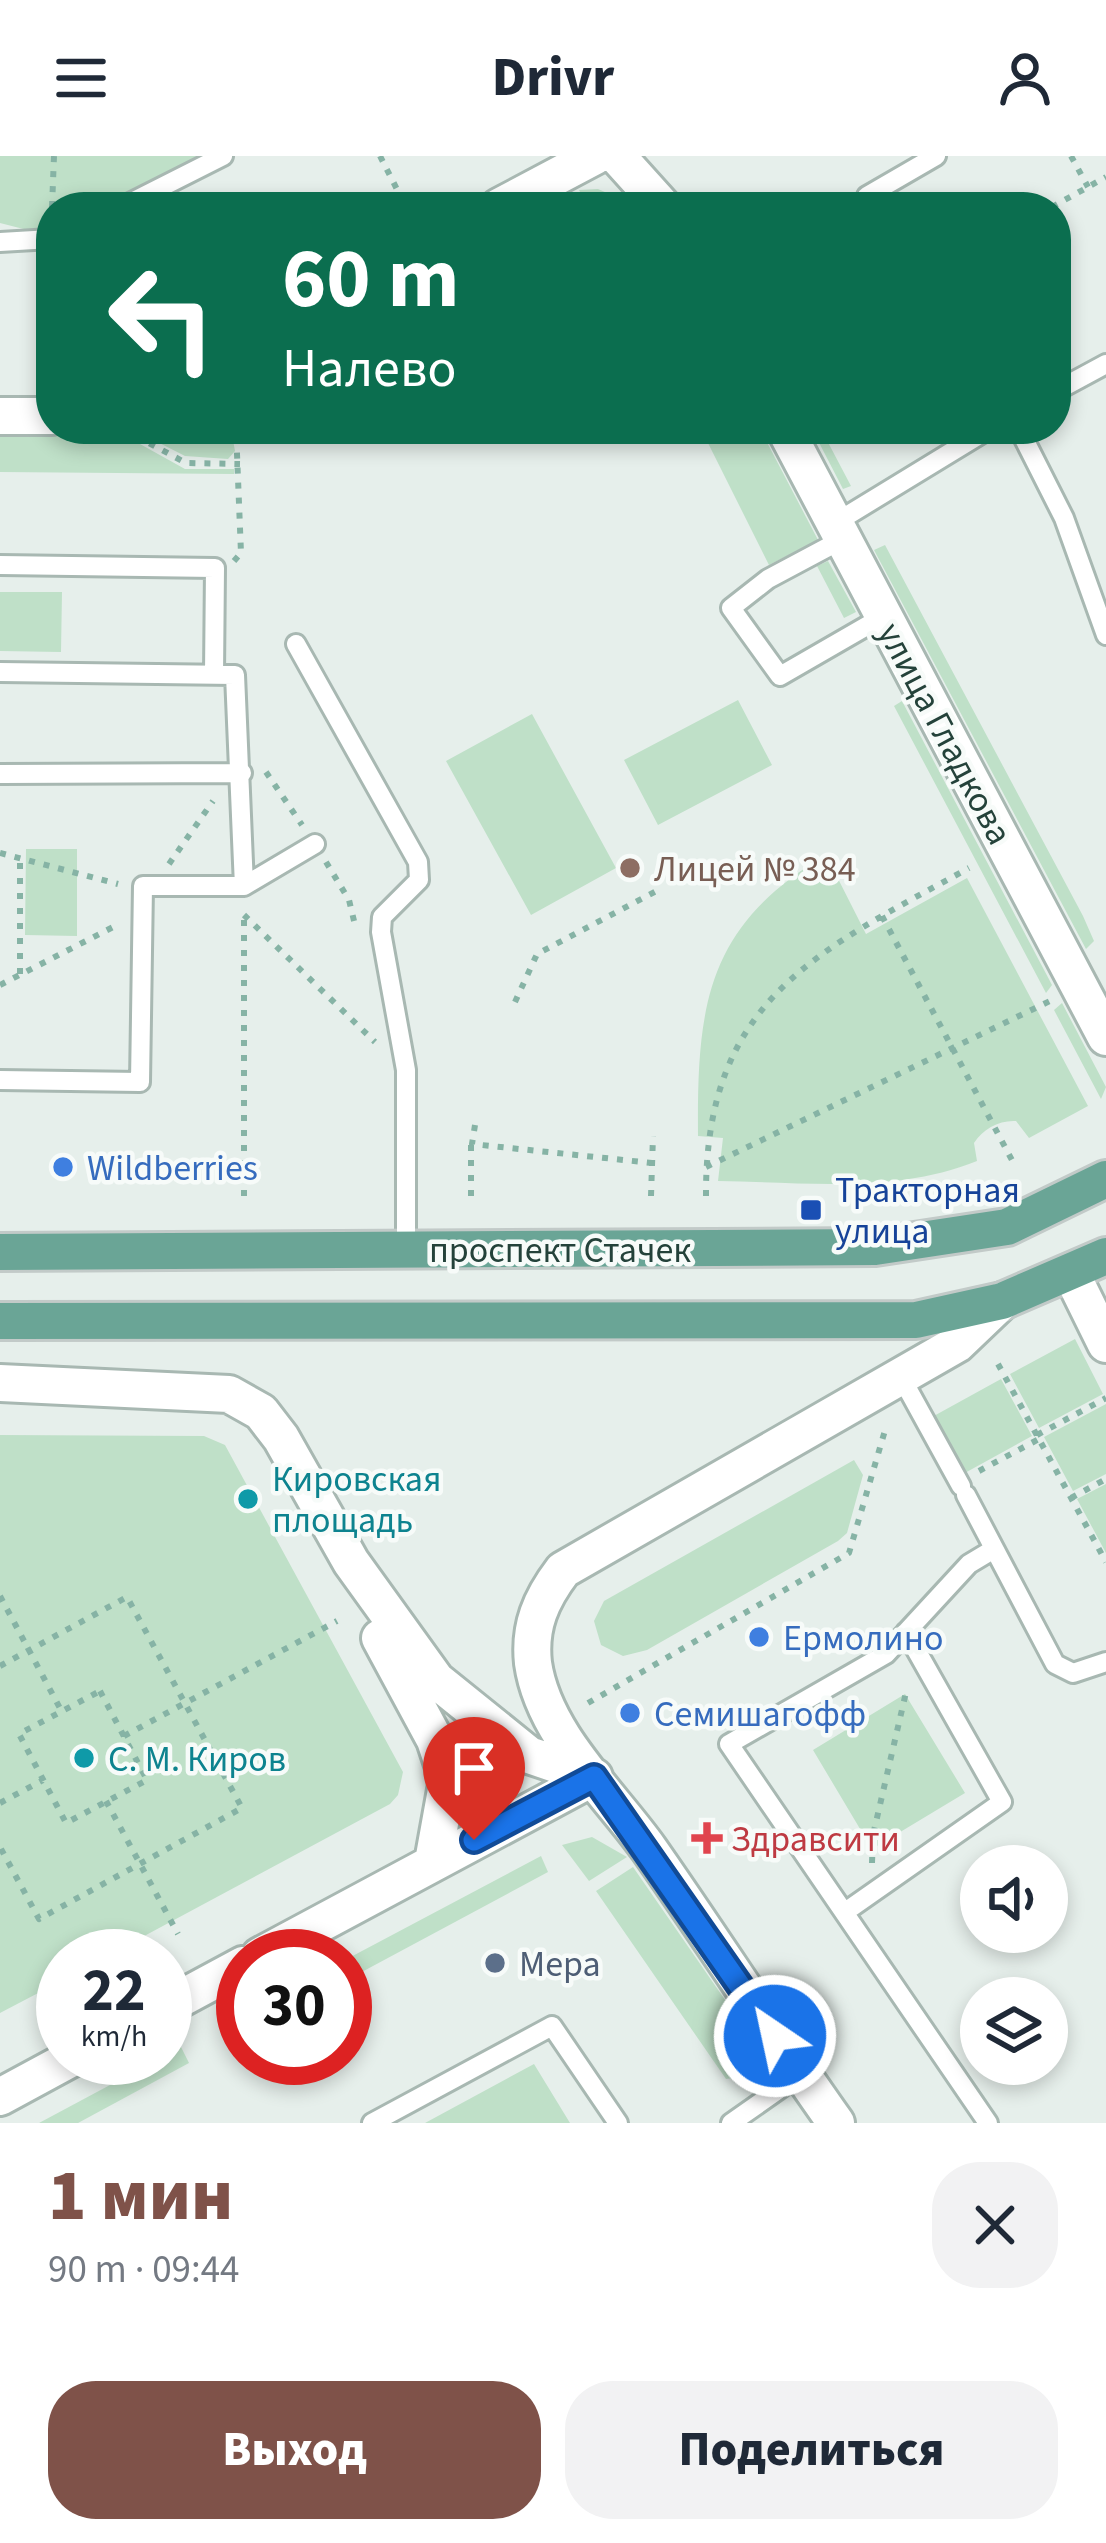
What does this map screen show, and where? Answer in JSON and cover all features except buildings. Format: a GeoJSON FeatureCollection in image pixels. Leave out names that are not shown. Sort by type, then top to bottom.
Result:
{"type":"FeatureCollection","features":[{"type":"Feature","properties":{"kind":"main road","name":"проспект Стачек"},"geometry":{"type":"LineString","coordinates":[[0,1252],[874,1247],[1007,1227],[1106,1179]]}},
{"type":"Feature","properties":{"kind":"main road","name":"проспект Стачек"},"geometry":{"type":"LineString","coordinates":[[0,1322],[916,1320],[1002,1301],[1072,1275],[1106,1256]]}},
{"type":"Feature","properties":{"kind":"street"},"geometry":{"type":"LineString","coordinates":[[527,192],[595,156]]}},
{"type":"Feature","properties":{"kind":"street"},"geometry":{"type":"LineString","coordinates":[[617,156],[649,192]]}},
{"type":"Feature","properties":{"kind":"street"},"geometry":{"type":"LineString","coordinates":[[0,416],[36,416]]}},
{"type":"Feature","properties":{"kind":"street","name":"улица Гладкова"},"geometry":{"type":"LineString","coordinates":[[793,444],[1106,1037]]}},
{"type":"Feature","properties":{"kind":"street"},"geometry":{"type":"LineString","coordinates":[[1072,1275],[1106,1344]]}},
{"type":"Feature","properties":{"kind":"street"},"geometry":{"type":"LineString","coordinates":[[836,2123],[555,1725],[533,1666],[532,1627],[545,1593],[563,1570],[957,1344],[1002,1301]]}},
{"type":"Feature","properties":{"kind":"street"},"geometry":{"type":"LineString","coordinates":[[0,1383],[229,1394],[244,1401],[281,1438],[351,1562],[436,1680],[529,1755],[594,1777]]}},
{"type":"Feature","properties":{"kind":"street"},"geometry":{"type":"LineString","coordinates":[[351,1562],[376,1630],[435,1740],[448,1779],[434,1862]]}},
{"type":"Feature","properties":{"kind":"street"},"geometry":{"type":"LineString","coordinates":[[310,1929],[594,1777]]}},
{"type":"Feature","properties":{"kind":"street"},"geometry":{"type":"LineString","coordinates":[[0,2097],[36,2078]]}},
{"type":"Feature","properties":{"kind":"lane"},"geometry":{"type":"LineString","coordinates":[[152,192],[223,156]]}},
{"type":"Feature","properties":{"kind":"lane"},"geometry":{"type":"LineString","coordinates":[[874,192],[936,156]]}},
{"type":"Feature","properties":{"kind":"lane"},"geometry":{"type":"LineString","coordinates":[[0,242],[36,240]]}},
{"type":"Feature","properties":{"kind":"lane"},"geometry":{"type":"LineString","coordinates":[[1071,383],[1106,364]]}},
{"type":"Feature","properties":{"kind":"lane"},"geometry":{"type":"LineString","coordinates":[[884,616],[780,676],[731,608],[967,444]]}},
{"type":"Feature","properties":{"kind":"lane"},"geometry":{"type":"LineString","coordinates":[[1027,444],[1064,518],[1106,635]]}},
{"type":"Feature","properties":{"kind":"lane"},"geometry":{"type":"LineString","coordinates":[[0,565],[215,568],[214,674]]}},
{"type":"Feature","properties":{"kind":"lane"},"geometry":{"type":"LineString","coordinates":[[296,644],[418,862],[419,880],[382,916],[381,932],[406,1070],[406,1250]]}},
{"type":"Feature","properties":{"kind":"lane"},"geometry":{"type":"LineString","coordinates":[[0,672],[235,675],[244,886]]}},
{"type":"Feature","properties":{"kind":"lane"},"geometry":{"type":"LineString","coordinates":[[0,774],[242,773]]}},
{"type":"Feature","properties":{"kind":"lane"},"geometry":{"type":"LineString","coordinates":[[0,1081],[140,1082],[143,886],[244,886],[315,844]]}},
{"type":"Feature","properties":{"kind":"lane"},"geometry":{"type":"LineString","coordinates":[[900,1375],[1055,1664],[1073,1673],[1102,1668]]}},
{"type":"Feature","properties":{"kind":"lane"},"geometry":{"type":"LineString","coordinates":[[988,2123],[730,1744],[886,1654],[969,1564],[994,1550]]}},
{"type":"Feature","properties":{"kind":"lane"},"geometry":{"type":"LineString","coordinates":[[844,1912],[1002,1802],[906,1632]]}},
{"type":"Feature","properties":{"kind":"lane"},"geometry":{"type":"LineString","coordinates":[[372,2123],[552,2026],[618,2123]]}},
{"type":"Feature","properties":{"kind":"lane"},"geometry":{"type":"LineString","coordinates":[[731,2123],[801,2074]]}},
{"type":"Feature","properties":{"kind":"path"},"geometry":{"type":"LineString","coordinates":[[53,192],[54,156]]}},
{"type":"Feature","properties":{"kind":"path"},"geometry":{"type":"LineString","coordinates":[[380,156],[398,192]]}},
{"type":"Feature","properties":{"kind":"path"},"geometry":{"type":"LineString","coordinates":[[1071,156],[1088,188]]}},
{"type":"Feature","properties":{"kind":"path"},"geometry":{"type":"LineString","coordinates":[[1071,197],[1106,177]]}},
{"type":"Feature","properties":{"kind":"path"},"geometry":{"type":"LineString","coordinates":[[150,444],[186,463],[240,464]]}},
{"type":"Feature","properties":{"kind":"path"},"geometry":{"type":"LineString","coordinates":[[215,568],[228,568],[241,553],[238,444]]}},
{"type":"Feature","properties":{"kind":"path"},"geometry":{"type":"LineString","coordinates":[[242,773],[267,772],[350,900],[357,938]]}},
{"type":"Feature","properties":{"kind":"path"},"geometry":{"type":"LineString","coordinates":[[162,874],[214,799]]}},
{"type":"Feature","properties":{"kind":"path"},"geometry":{"type":"LineString","coordinates":[[1,853],[111,884],[143,886]]}},
{"type":"Feature","properties":{"kind":"path"},"geometry":{"type":"LineString","coordinates":[[20,858],[20,976]]}},
{"type":"Feature","properties":{"kind":"path"},"geometry":{"type":"LineString","coordinates":[[706,1196],[706,1167],[732,1058],[758,1007],[801,965],[969,868]]}},
{"type":"Feature","properties":{"kind":"path"},"geometry":{"type":"LineString","coordinates":[[244,886],[244,1196]]}},
{"type":"Feature","properties":{"kind":"path"},"geometry":{"type":"LineString","coordinates":[[515,1002],[537,954],[662,888]]}},
{"type":"Feature","properties":{"kind":"path"},"geometry":{"type":"LineString","coordinates":[[0,985],[143,911]]}},
{"type":"Feature","properties":{"kind":"path"},"geometry":{"type":"LineString","coordinates":[[244,915],[379,1046]]}},
{"type":"Feature","properties":{"kind":"path"},"geometry":{"type":"LineString","coordinates":[[882,916],[1012,1162]]}},
{"type":"Feature","properties":{"kind":"path"},"geometry":{"type":"LineString","coordinates":[[706,1167],[1083,992]]}},
{"type":"Feature","properties":{"kind":"path"},"geometry":{"type":"LineString","coordinates":[[471,1196],[475,1125]]}},
{"type":"Feature","properties":{"kind":"path"},"geometry":{"type":"LineString","coordinates":[[651,1196],[652,1136]]}},
{"type":"Feature","properties":{"kind":"path"},"geometry":{"type":"LineString","coordinates":[[472,1144],[652,1162]]}},
{"type":"Feature","properties":{"kind":"path"},"geometry":{"type":"LineString","coordinates":[[998,1364],[1106,1561]]}},
{"type":"Feature","properties":{"kind":"path"},"geometry":{"type":"LineString","coordinates":[[962,1488],[1106,1398]]}},
{"type":"Feature","properties":{"kind":"path"},"geometry":{"type":"LineString","coordinates":[[588,1702],[849,1553],[886,1427]]}},
{"type":"Feature","properties":{"kind":"path"},"geometry":{"type":"LineString","coordinates":[[1071,1498],[1106,1479]]}},
{"type":"Feature","properties":{"kind":"path"},"geometry":{"type":"LineString","coordinates":[[0,1596],[62,1712]]}},
{"type":"Feature","properties":{"kind":"path"},"geometry":{"type":"LineString","coordinates":[[0,1666],[127,1597],[242,1808],[39,1918],[0,1846]]}},
{"type":"Feature","properties":{"kind":"path"},"geometry":{"type":"LineString","coordinates":[[124,1736],[338,1621]]}},
{"type":"Feature","properties":{"kind":"path"},"geometry":{"type":"LineString","coordinates":[[872,1870],[873,1835],[909,1680]]}},
{"type":"Feature","properties":{"kind":"path"},"geometry":{"type":"LineString","coordinates":[[100,1691],[147,1780],[66,1823],[19,1734],[62,1712],[100,1691]]}},
{"type":"Feature","properties":{"kind":"path"},"geometry":{"type":"LineString","coordinates":[[0,1803],[43,1780]]}},
{"type":"Feature","properties":{"kind":"path"},"geometry":{"type":"LineString","coordinates":[[106,1802],[175,1929]]}},
{"type":"Feature","properties":{"kind":"green space"},"geometry":{"type":"Polygon","coordinates":[[[0,156],[221,156],[151,192],[36,192],[36,232],[0,223],[0,156]]]}},
{"type":"Feature","properties":{"kind":"green space"},"geometry":{"type":"Polygon","coordinates":[[[0,429],[36,429],[36,444],[140,444],[185,469],[234,469],[234,474],[0,472],[0,429]]]}},
{"type":"Feature","properties":{"kind":"green space"},"geometry":{"type":"Polygon","coordinates":[[[161,444],[234,444],[235,451],[228,459],[185,456],[161,444]]]}},
{"type":"Feature","properties":{"kind":"green space"},"geometry":{"type":"Polygon","coordinates":[[[708,444],[768,444],[818,540],[769,565],[708,444]]]}},
{"type":"Feature","properties":{"kind":"green space"},"geometry":{"type":"Polygon","coordinates":[[[820,444],[829,444],[851,486],[843,489],[820,444]]]}},
{"type":"Feature","properties":{"kind":"green space"},"geometry":{"type":"Polygon","coordinates":[[[885,545],[1083,916],[1094,941],[1086,949],[874,550],[885,545]]]}},
{"type":"Feature","properties":{"kind":"green space"},"geometry":{"type":"Polygon","coordinates":[[[828,561],[856,612],[844,618],[817,566],[828,561]]]}},
{"type":"Feature","properties":{"kind":"green space"},"geometry":{"type":"Polygon","coordinates":[[[0,592],[62,592],[61,652],[0,651],[0,592]]]}},
{"type":"Feature","properties":{"kind":"green space"},"geometry":{"type":"Polygon","coordinates":[[[738,700],[772,765],[658,825],[624,760],[738,700]]]}},
{"type":"Feature","properties":{"kind":"green space"},"geometry":{"type":"Polygon","coordinates":[[[902,701],[1052,985],[1046,993],[894,706],[902,701]]]}},
{"type":"Feature","properties":{"kind":"green space"},"geometry":{"type":"Polygon","coordinates":[[[532,714],[616,868],[531,915],[446,761],[532,714]]]}},
{"type":"Feature","properties":{"kind":"green space"},"geometry":{"type":"Polygon","coordinates":[[[26,849],[77,849],[77,936],[25,935],[26,849]]]}},
{"type":"Feature","properties":{"kind":"green space"},"geometry":{"type":"Polygon","coordinates":[[[826,855],[866,934],[967,878],[1088,1106],[1029,1138],[1016,1121],[998,1124],[974,1143],[977,1161],[914,1178],[849,1184],[718,1181],[723,1138],[698,1136],[701,1048],[716,974],[732,941],[755,911],[826,855]]]}},
{"type":"Feature","properties":{"kind":"green space"},"geometry":{"type":"Polygon","coordinates":[[[1062,1003],[1106,1087],[1101,1099],[1054,1010],[1062,1003]]]}},
{"type":"Feature","properties":{"kind":"green space"},"geometry":{"type":"Polygon","coordinates":[[[1075,1339],[1103,1394],[1039,1428],[1010,1374],[1075,1339]]]}},
{"type":"Feature","properties":{"kind":"green space"},"geometry":{"type":"Polygon","coordinates":[[[1001,1379],[1032,1436],[963,1474],[932,1417],[1001,1379]]]}},
{"type":"Feature","properties":{"kind":"green space"},"geometry":{"type":"Polygon","coordinates":[[[1106,1404],[1106,1474],[1073,1491],[1044,1437],[1106,1404]]]}},
{"type":"Feature","properties":{"kind":"green space"},"geometry":{"type":"Polygon","coordinates":[[[0,1435],[204,1436],[225,1445],[403,1772],[398,1795],[390,1804],[157,1929],[36,1929],[36,1994],[0,2013],[0,1435]]]}},
{"type":"Feature","properties":{"kind":"green space"},"geometry":{"type":"Polygon","coordinates":[[[854,1460],[863,1475],[847,1533],[838,1541],[647,1650],[623,1656],[601,1645],[594,1621],[604,1601],[854,1460]]]}},
{"type":"Feature","properties":{"kind":"green space"},"geometry":{"type":"Polygon","coordinates":[[[1106,1484],[1106,1553],[1077,1499],[1106,1484]]]}},
{"type":"Feature","properties":{"kind":"green space"},"geometry":{"type":"Polygon","coordinates":[[[905,1694],[965,1793],[872,1849],[813,1750],[905,1694]]]}},
{"type":"Feature","properties":{"kind":"green space"},"geometry":{"type":"Polygon","coordinates":[[[592,1837],[627,1857],[589,1881],[562,1845],[592,1837]]]}},
{"type":"Feature","properties":{"kind":"green space"},"geometry":{"type":"Polygon","coordinates":[[[541,1856],[548,1872],[372,1967],[372,1946],[541,1856]]]}},
{"type":"Feature","properties":{"kind":"green space"},"geometry":{"type":"Polygon","coordinates":[[[633,1867],[775,2072],[726,2079],[596,1891],[633,1867]]]}},
{"type":"Feature","properties":{"kind":"green space"},"geometry":{"type":"Polygon","coordinates":[[[534,2064],[570,2123],[425,2123],[534,2064]]]}},
{"type":"Feature","properties":{"kind":"green space"},"geometry":{"type":"Polygon","coordinates":[[[110,2085],[148,2085],[78,2123],[39,2123],[110,2085]]]}},
{"type":"Feature","properties":{"kind":"place","name":"Лицей № 384"},"geometry":{"type":"Point","coordinates":[630,868]}},
{"type":"Feature","properties":{"kind":"place","name":"Wildberries"},"geometry":{"type":"Point","coordinates":[63,1167]}},
{"type":"Feature","properties":{"kind":"place","name":"Тракторная улица"},"geometry":{"type":"Point","coordinates":[811,1210]}},
{"type":"Feature","properties":{"kind":"place","name":"Кировская площадь"},"geometry":{"type":"Point","coordinates":[248,1499]}},
{"type":"Feature","properties":{"kind":"place","name":"Ермолино"},"geometry":{"type":"Point","coordinates":[759,1637]}},
{"type":"Feature","properties":{"kind":"place","name":"Семишагофф"},"geometry":{"type":"Point","coordinates":[630,1713]}},
{"type":"Feature","properties":{"kind":"place","name":"С. М. Киров"},"geometry":{"type":"Point","coordinates":[84,1758]}},
{"type":"Feature","properties":{"kind":"place","name":"Здравсити"},"geometry":{"type":"Point","coordinates":[707,1838]}},
{"type":"Feature","properties":{"kind":"place","name":"Мера"},"geometry":{"type":"Point","coordinates":[495,1963]}},
{"type":"Feature","properties":{"kind":"route"},"geometry":{"type":"LineString","coordinates":[[474,1840],[594,1777],[649,1849],[775,2036]]}}]}
